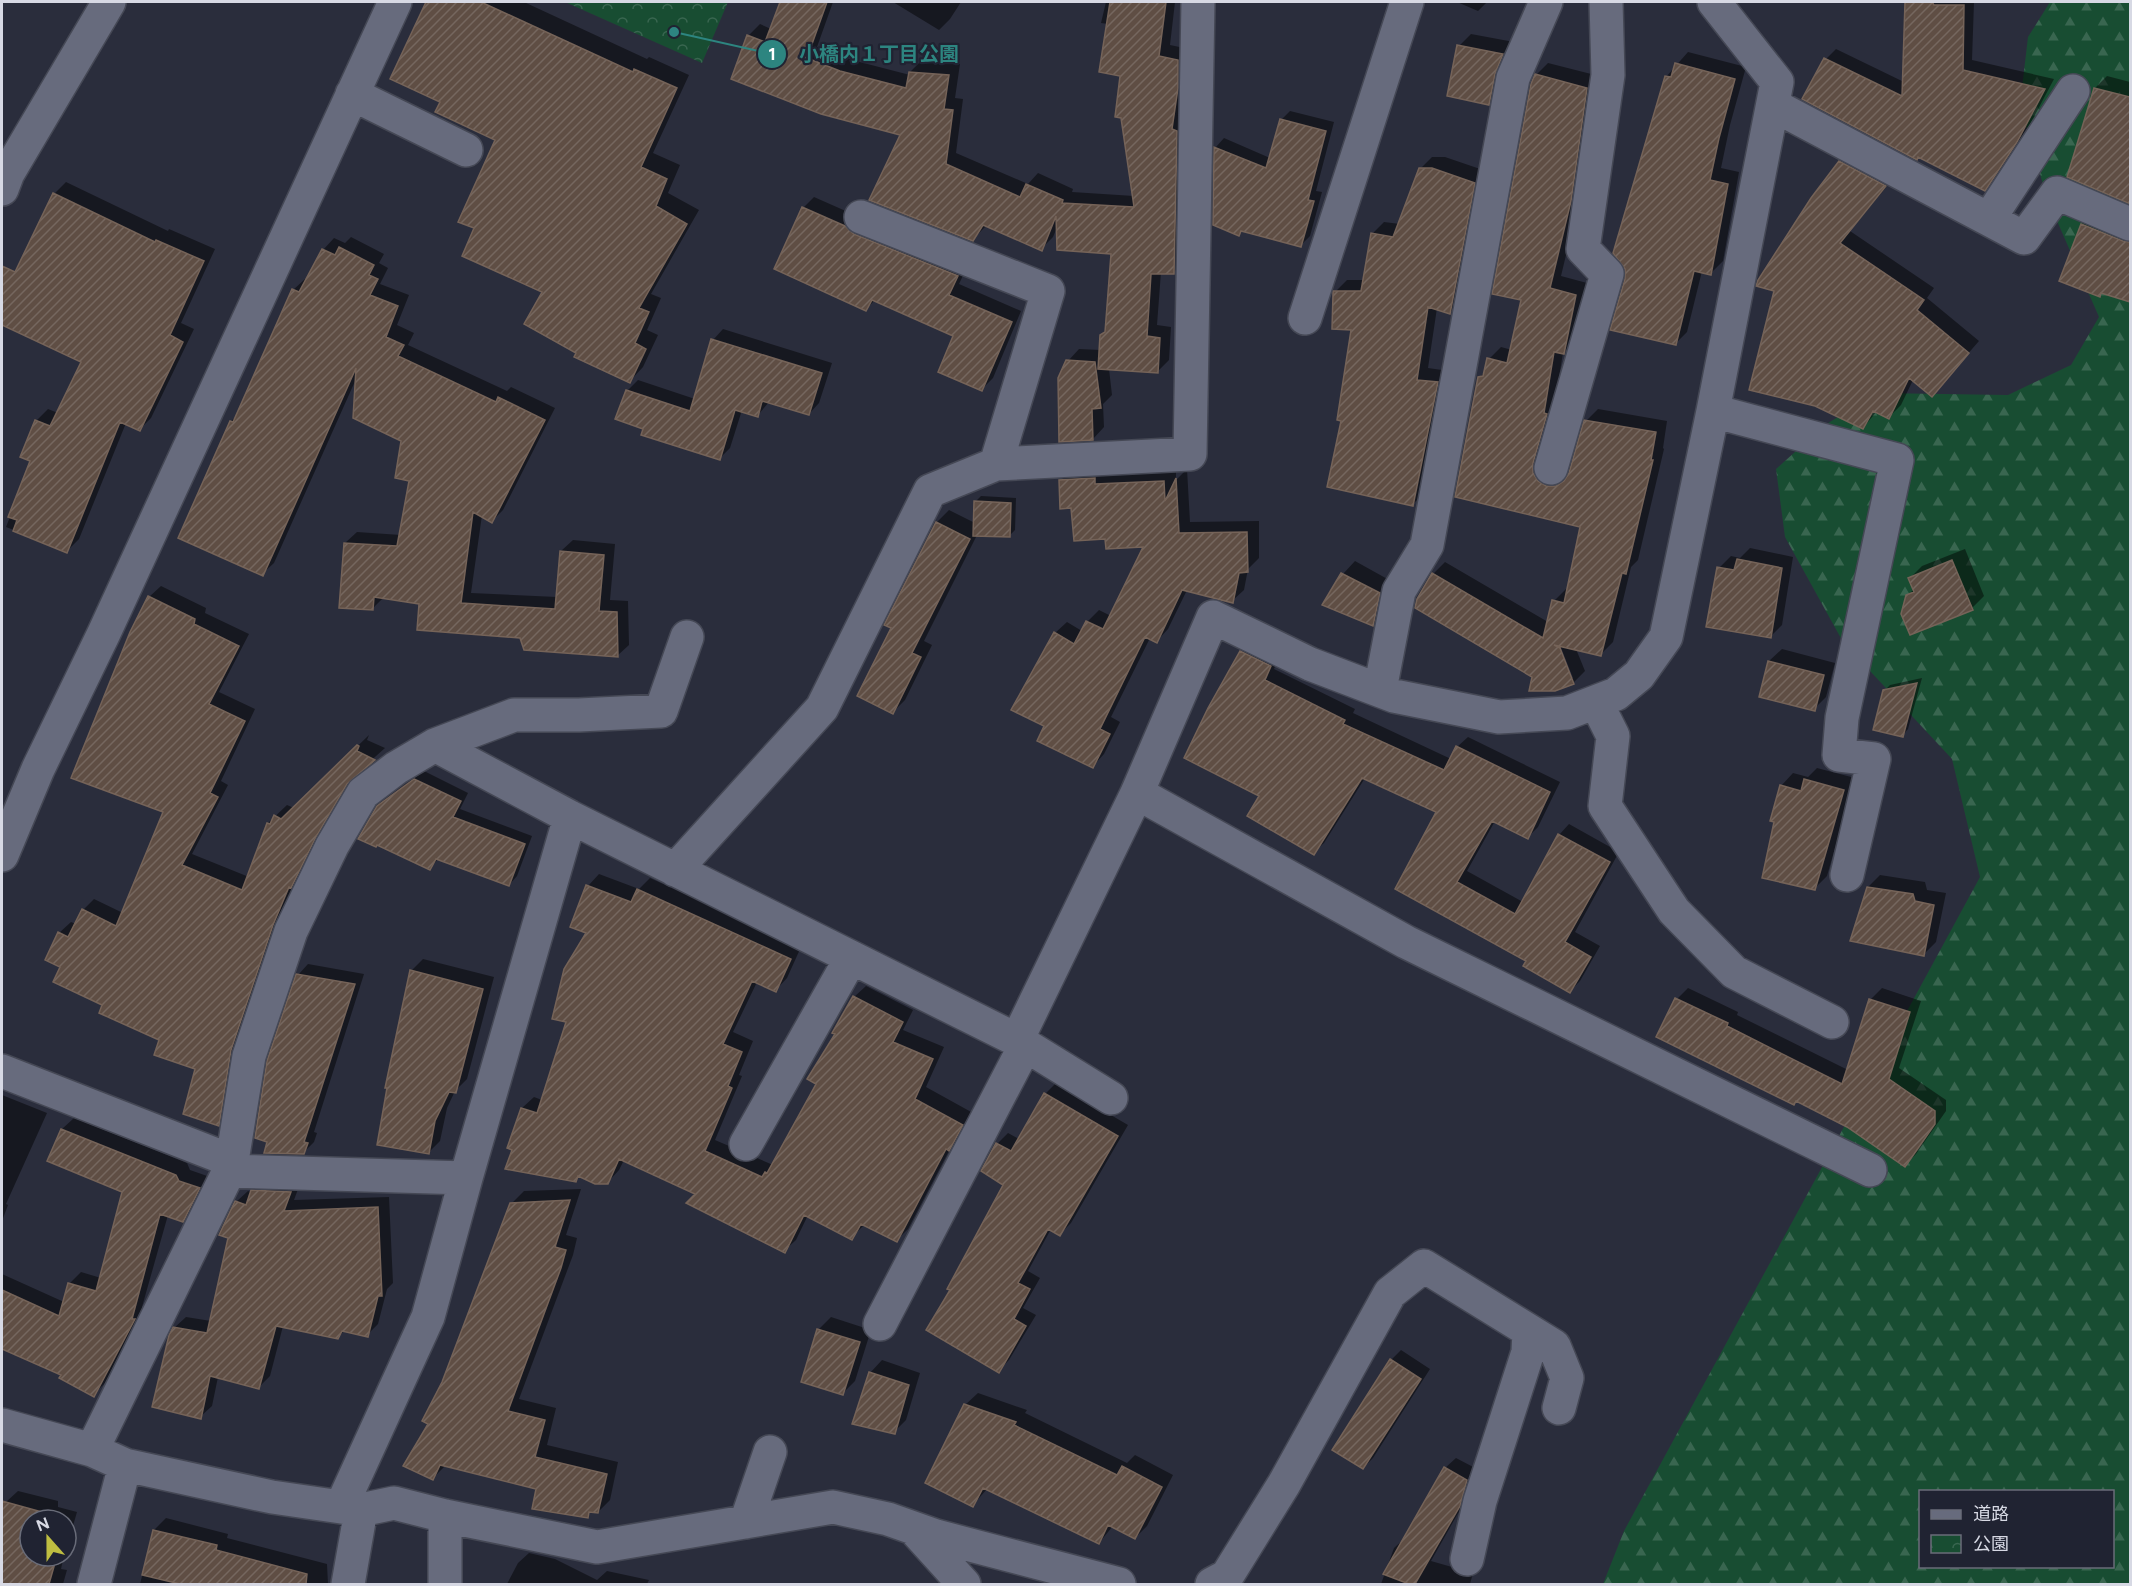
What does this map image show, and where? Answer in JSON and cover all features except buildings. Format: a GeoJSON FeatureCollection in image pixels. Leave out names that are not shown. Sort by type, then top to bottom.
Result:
{"type":"FeatureCollection","features":[{"type":"Feature","properties":{"kind":"street"},"geometry":{"type":"LineString","coordinates":[[2,189],[12,153],[109,2]]}},
{"type":"Feature","properties":{"kind":"street"},"geometry":{"type":"LineString","coordinates":[[2,855],[8,819],[38,769],[104,633],[395,2]]}},
{"type":"Feature","properties":{"kind":"street"},"geometry":{"type":"LineString","coordinates":[[675,870],[822,708],[930,491],[996,464],[1190,454],[1198,2]]}},
{"type":"Feature","properties":{"kind":"street"},"geometry":{"type":"LineString","coordinates":[[1305,318],[1407,2]]}},
{"type":"Feature","properties":{"kind":"street"},"geometry":{"type":"LineString","coordinates":[[1380,690],[1399,591],[1427,545],[1513,78],[1546,2]]}},
{"type":"Feature","properties":{"kind":"street"},"geometry":{"type":"LineString","coordinates":[[1551,468],[1607,274],[1583,249],[1608,75],[1606,2]]}},
{"type":"Feature","properties":{"kind":"street"},"geometry":{"type":"LineString","coordinates":[[880,1324],[1021,1043],[1137,793],[1213,617],[1310,664],[1380,690],[1437,706],[1499,717],[1567,713],[1616,694],[1639,675],[1666,638],[1777,82],[1714,2]]}},
{"type":"Feature","properties":{"kind":"street"},"geometry":{"type":"LineString","coordinates":[[1989,219],[2073,91]]}},
{"type":"Feature","properties":{"kind":"street"},"geometry":{"type":"LineString","coordinates":[[352,94],[466,150]]}},
{"type":"Feature","properties":{"kind":"street"},"geometry":{"type":"LineString","coordinates":[[1773,105],[2024,238],[2057,193],[2130,224]]}},
{"type":"Feature","properties":{"kind":"street"},"geometry":{"type":"LineString","coordinates":[[861,217],[1048,291],[996,464]]}},
{"type":"Feature","properties":{"kind":"street"},"geometry":{"type":"LineString","coordinates":[[1713,411],[1897,460],[1842,718],[1839,755],[1874,759],[1847,875]]}},
{"type":"Feature","properties":{"kind":"street"},"geometry":{"type":"LineString","coordinates":[[92,1450],[230,1166],[249,1056],[296,921],[332,846],[363,793],[396,768],[435,746],[514,715],[661,711],[687,637]]}},
{"type":"Feature","properties":{"kind":"street"},"geometry":{"type":"LineString","coordinates":[[1596,702],[1613,736],[1605,806],[1674,911],[1734,972],[1832,1022]]}},
{"type":"Feature","properties":{"kind":"street"},"geometry":{"type":"LineString","coordinates":[[435,746],[570,817],[1021,1043],[1110,1098]]}},
{"type":"Feature","properties":{"kind":"street"},"geometry":{"type":"LineString","coordinates":[[1137,793],[1406,942],[1870,1170]]}},
{"type":"Feature","properties":{"kind":"street"},"geometry":{"type":"LineString","coordinates":[[348,1584],[351,1508],[428,1317],[570,817]]}},
{"type":"Feature","properties":{"kind":"street"},"geometry":{"type":"LineString","coordinates":[[746,1144],[851,958]]}},
{"type":"Feature","properties":{"kind":"street"},"geometry":{"type":"LineString","coordinates":[[2,1071],[230,1166],[466,1178]]}},
{"type":"Feature","properties":{"kind":"street"},"geometry":{"type":"LineString","coordinates":[[1212,1584],[1227,1576],[1284,1484],[1390,1293],[1424,1266],[1554,1346],[1567,1378],[1559,1408]]}},
{"type":"Feature","properties":{"kind":"street"},"geometry":{"type":"LineString","coordinates":[[1467,1559],[1480,1500],[1528,1352],[1529,1331]]}},
{"type":"Feature","properties":{"kind":"street"},"geometry":{"type":"LineString","coordinates":[[2,1425],[92,1450],[125,1465],[272,1497],[351,1508],[394,1503],[445,1516],[597,1547],[833,1507],[888,1519],[936,1536],[1119,1584]]}},
{"type":"Feature","properties":{"kind":"street"},"geometry":{"type":"LineString","coordinates":[[746,1522],[770,1452]]}},
{"type":"Feature","properties":{"kind":"street"},"geometry":{"type":"LineString","coordinates":[[94,1584],[125,1465]]}},
{"type":"Feature","properties":{"kind":"street"},"geometry":{"type":"LineString","coordinates":[[445,1516],[445,1584]]}},
{"type":"Feature","properties":{"kind":"street"},"geometry":{"type":"LineString","coordinates":[[914,1529],[964,1584]]}},
{"type":"Feature","properties":{"kind":"green space"},"geometry":{"type":"Polygon","coordinates":[[[565,2],[728,2],[702,63],[565,2]]]}},
{"type":"Feature","properties":{"kind":"green space"},"geometry":{"type":"Polygon","coordinates":[[[2050,2],[2130,2],[2130,1584],[1603,1584],[1624,1531],[1980,877],[1952,759],[1843,642],[1785,537],[1776,469],[1825,425],[1877,393],[2008,395],[2071,365],[2099,317],[2047,198],[2020,105],[2028,37],[2050,2]]]}},
{"type":"Feature","properties":{"kind":"place","name":"小橋内１丁目公園"},"geometry":{"type":"Point","coordinates":[674,32]}}]}
